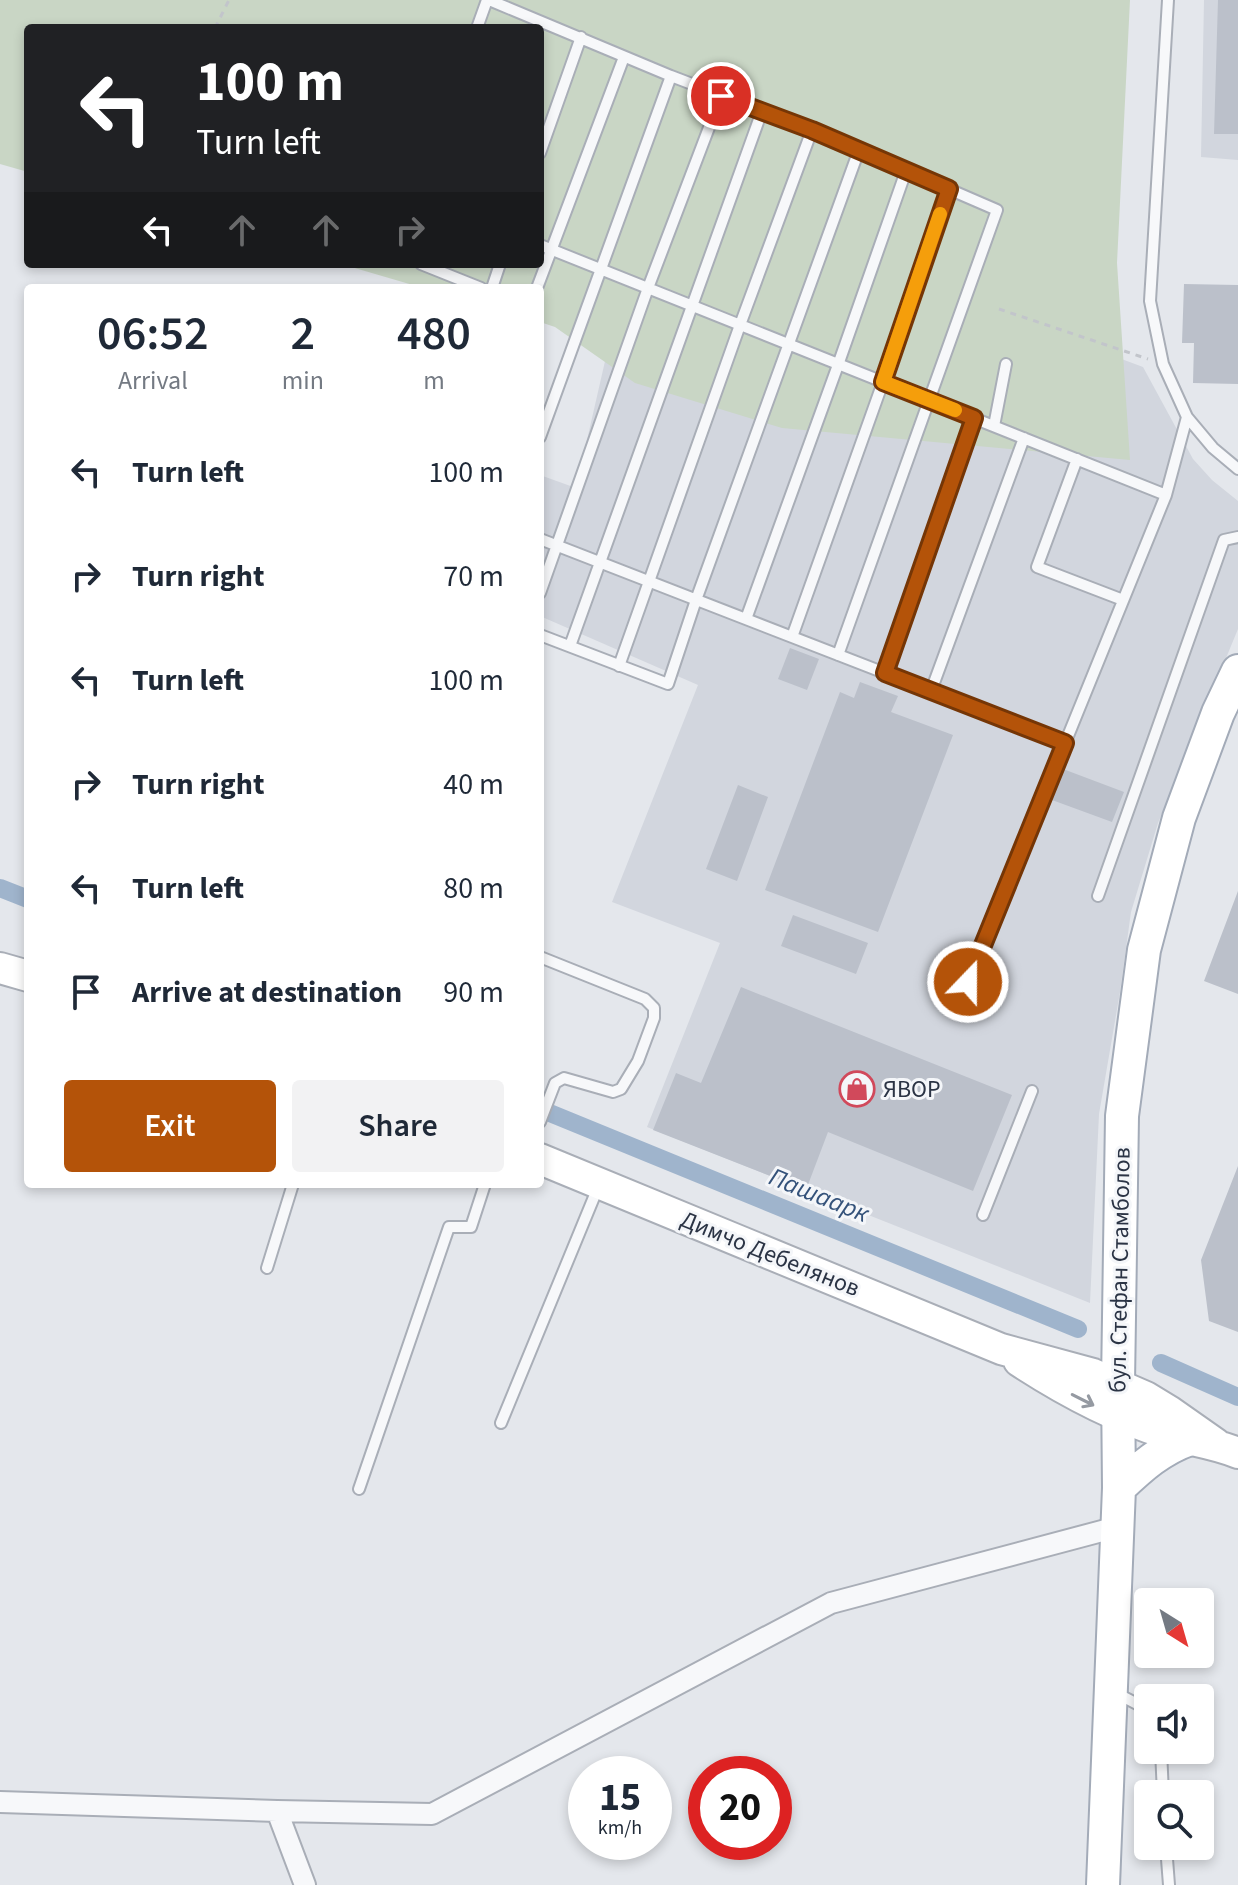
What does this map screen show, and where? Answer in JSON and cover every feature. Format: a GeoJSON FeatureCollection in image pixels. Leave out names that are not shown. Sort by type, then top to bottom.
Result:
{"type":"FeatureCollection","features":[{"type":"Feature","properties":{"kind":"main road","name":"бул. Стефан Стамболов"},"geometry":{"type":"LineString","coordinates":[[1103,1885],[1119,1488],[1122,1116],[1144,950],[1179,818],[1218,713],[1238,671]]}},
{"type":"Feature","properties":{"kind":"main road"},"geometry":{"type":"LineString","coordinates":[[1119,1488],[1157,1454],[1173,1445],[1215,1445]]}},
{"type":"Feature","properties":{"kind":"street"},"geometry":{"type":"LineString","coordinates":[[0,968],[24,975]]}},
{"type":"Feature","properties":{"kind":"street","name":"Димчо Дебелянов"},"geometry":{"type":"LineString","coordinates":[[544,1161],[1001,1349],[1093,1374],[1119,1400],[1146,1397],[1215,1445]]}},
{"type":"Feature","properties":{"kind":"street"},"geometry":{"type":"LineString","coordinates":[[0,1802],[432,1814],[831,1603],[1117,1527]]}},
{"type":"Feature","properties":{"kind":"street"},"geometry":{"type":"LineString","coordinates":[[277,1811],[305,1885]]}},
{"type":"Feature","properties":{"kind":"lane"},"geometry":{"type":"LineString","coordinates":[[479,24],[488,0],[535,24]]}},
{"type":"Feature","properties":{"kind":"lane"},"geometry":{"type":"LineString","coordinates":[[1168,0],[1150,301],[1163,364],[1187,417],[1213,448],[1238,469]]}},
{"type":"Feature","properties":{"kind":"lane"},"geometry":{"type":"LineString","coordinates":[[544,27],[581,37],[671,76],[812,130],[997,210],[838,655]]}},
{"type":"Feature","properties":{"kind":"lane"},"geometry":{"type":"LineString","coordinates":[[544,142],[581,37]]}},
{"type":"Feature","properties":{"kind":"lane"},"geometry":{"type":"LineString","coordinates":[[624,57],[545,247],[1166,495]]}},
{"type":"Feature","properties":{"kind":"lane"},"geometry":{"type":"LineString","coordinates":[[544,426],[671,76]]}},
{"type":"Feature","properties":{"kind":"lane"},"geometry":{"type":"LineString","coordinates":[[544,583],[648,288],[721,96]]}},
{"type":"Feature","properties":{"kind":"lane"},"geometry":{"type":"LineString","coordinates":[[570,646],[762,111]]}},
{"type":"Feature","properties":{"kind":"lane"},"geometry":{"type":"LineString","coordinates":[[619,666],[812,130]]}},
{"type":"Feature","properties":{"kind":"lane"},"geometry":{"type":"LineString","coordinates":[[544,636],[668,684],[859,150]]}},
{"type":"Feature","properties":{"kind":"lane"},"geometry":{"type":"LineString","coordinates":[[746,619],[906,171]]}},
{"type":"Feature","properties":{"kind":"lane"},"geometry":{"type":"LineString","coordinates":[[792,637],[949,189]]}},
{"type":"Feature","properties":{"kind":"lane"},"geometry":{"type":"LineString","coordinates":[[431,268],[471,284]]}},
{"type":"Feature","properties":{"kind":"lane"},"geometry":{"type":"LineString","coordinates":[[994,426],[1006,364]]}},
{"type":"Feature","properties":{"kind":"lane"},"geometry":{"type":"LineString","coordinates":[[968,982],[1166,495],[1187,417]]}},
{"type":"Feature","properties":{"kind":"lane"},"geometry":{"type":"LineString","coordinates":[[885,673],[974,418]]}},
{"type":"Feature","properties":{"kind":"lane"},"geometry":{"type":"LineString","coordinates":[[931,691],[1024,438]]}},
{"type":"Feature","properties":{"kind":"lane"},"geometry":{"type":"LineString","coordinates":[[1077,459],[1037,567],[1123,600]]}},
{"type":"Feature","properties":{"kind":"lane"},"geometry":{"type":"LineString","coordinates":[[1098,896],[1224,540],[1238,537]]}},
{"type":"Feature","properties":{"kind":"lane"},"geometry":{"type":"LineString","coordinates":[[544,541],[1065,743]]}},
{"type":"Feature","properties":{"kind":"lane"},"geometry":{"type":"LineString","coordinates":[[544,959],[645,999],[654,1008],[654,1018],[638,1061],[621,1089],[613,1092],[564,1078],[555,1083],[544,1112]]}},
{"type":"Feature","properties":{"kind":"lane"},"geometry":{"type":"LineString","coordinates":[[983,1215],[1032,1091]]}},
{"type":"Feature","properties":{"kind":"lane"},"geometry":{"type":"LineString","coordinates":[[501,1423],[600,1184]]}},
{"type":"Feature","properties":{"kind":"lane"},"geometry":{"type":"LineString","coordinates":[[267,1268],[292,1188]]}},
{"type":"Feature","properties":{"kind":"lane"},"geometry":{"type":"LineString","coordinates":[[359,1489],[449,1227],[471,1227],[484,1188]]}},
{"type":"Feature","properties":{"kind":"lane"},"geometry":{"type":"LineString","coordinates":[[1110,1691],[1134,1703]]}},
{"type":"Feature","properties":{"kind":"lane"},"geometry":{"type":"LineString","coordinates":[[1167,1860],[1169,1885]]}},
{"type":"Feature","properties":{"kind":"path"},"geometry":{"type":"LineString","coordinates":[[217,24],[229,0]]}},
{"type":"Feature","properties":{"kind":"path"},"geometry":{"type":"LineString","coordinates":[[999,309],[1163,364]]}},
{"type":"Feature","properties":{"kind":"shaded area"},"geometry":{"type":"Polygon","coordinates":[[[1204,0],[1238,0],[1238,160],[1201,157],[1204,0]]]}},
{"type":"Feature","properties":{"kind":"shaded area"},"geometry":{"type":"Polygon","coordinates":[[[1011,318],[1143,367],[1193,459],[1238,501],[1238,629],[1158,823],[1131,912],[1099,1114],[1090,1303],[647,1127],[720,943],[612,902],[698,685],[544,618],[544,476],[576,488],[611,335],[1011,318]]]}},
{"type":"Feature","properties":{"kind":"green space"},"geometry":{"type":"Polygon","coordinates":[[[0,0],[1130,0],[1117,263],[1130,460],[782,428],[635,383],[555,327],[544,323],[544,284],[409,284],[355,268],[544,268],[544,24],[24,24],[24,171],[0,164],[0,0]]]}},
{"type":"Feature","properties":{"kind":"building"},"geometry":{"type":"Polygon","coordinates":[[[1218,0],[1238,0],[1238,134],[1214,134],[1218,0]]]}},
{"type":"Feature","properties":{"kind":"building"},"geometry":{"type":"Polygon","coordinates":[[[1184,284],[1238,285],[1238,384],[1193,383],[1194,343],[1182,343],[1184,284]]]}},
{"type":"Feature","properties":{"kind":"building"},"geometry":{"type":"Polygon","coordinates":[[[790,648],[819,659],[807,690],[778,679],[790,648]]]}},
{"type":"Feature","properties":{"kind":"building"},"geometry":{"type":"Polygon","coordinates":[[[860,682],[898,696],[891,712],[953,735],[878,932],[765,890],[840,692],[854,698],[860,682]]]}},
{"type":"Feature","properties":{"kind":"building"},"geometry":{"type":"Polygon","coordinates":[[[1063,769],[1124,792],[1112,822],[1052,800],[1063,769]]]}},
{"type":"Feature","properties":{"kind":"building"},"geometry":{"type":"Polygon","coordinates":[[[738,785],[768,797],[737,881],[706,869],[738,785]]]}},
{"type":"Feature","properties":{"kind":"building"},"geometry":{"type":"Polygon","coordinates":[[[1238,891],[1238,994],[1204,981],[1238,891]]]}},
{"type":"Feature","properties":{"kind":"building"},"geometry":{"type":"Polygon","coordinates":[[[793,915],[868,943],[856,974],[781,946],[793,915]]]}},
{"type":"Feature","properties":{"kind":"building","name":"ЯВОР"},"geometry":{"type":"Polygon","coordinates":[[[741,987],[1012,1095],[973,1191],[828,1132],[806,1190],[653,1130],[676,1073],[701,1083],[741,987]]]}},
{"type":"Feature","properties":{"kind":"building"},"geometry":{"type":"Polygon","coordinates":[[[1238,1166],[1238,1332],[1209,1321],[1201,1260],[1238,1166]]]}},
{"type":"Feature","properties":{"kind":"waterway","name":"Пашаарк"},"geometry":{"type":"LineString","coordinates":[[0,888],[24,897]]}},
{"type":"Feature","properties":{"kind":"waterway","name":"Пашаарк"},"geometry":{"type":"LineString","coordinates":[[544,1111],[1078,1329]]}},
{"type":"Feature","properties":{"kind":"waterway","name":"Пашаарк"},"geometry":{"type":"LineString","coordinates":[[1161,1363],[1238,1397]]}},
{"type":"Feature","properties":{"kind":"slow traffic"},"geometry":{"type":"LineString","coordinates":[[940,214],[883,382],[955,410]]}},
{"type":"Feature","properties":{"kind":"place","name":"ЯВОР"},"geometry":{"type":"Point","coordinates":[857,1089]}},
{"type":"Feature","properties":{"kind":"route"},"geometry":{"type":"LineString","coordinates":[[721,96],[812,130],[949,189],[883,382],[974,418],[885,673],[1065,743],[968,982]]}}]}
